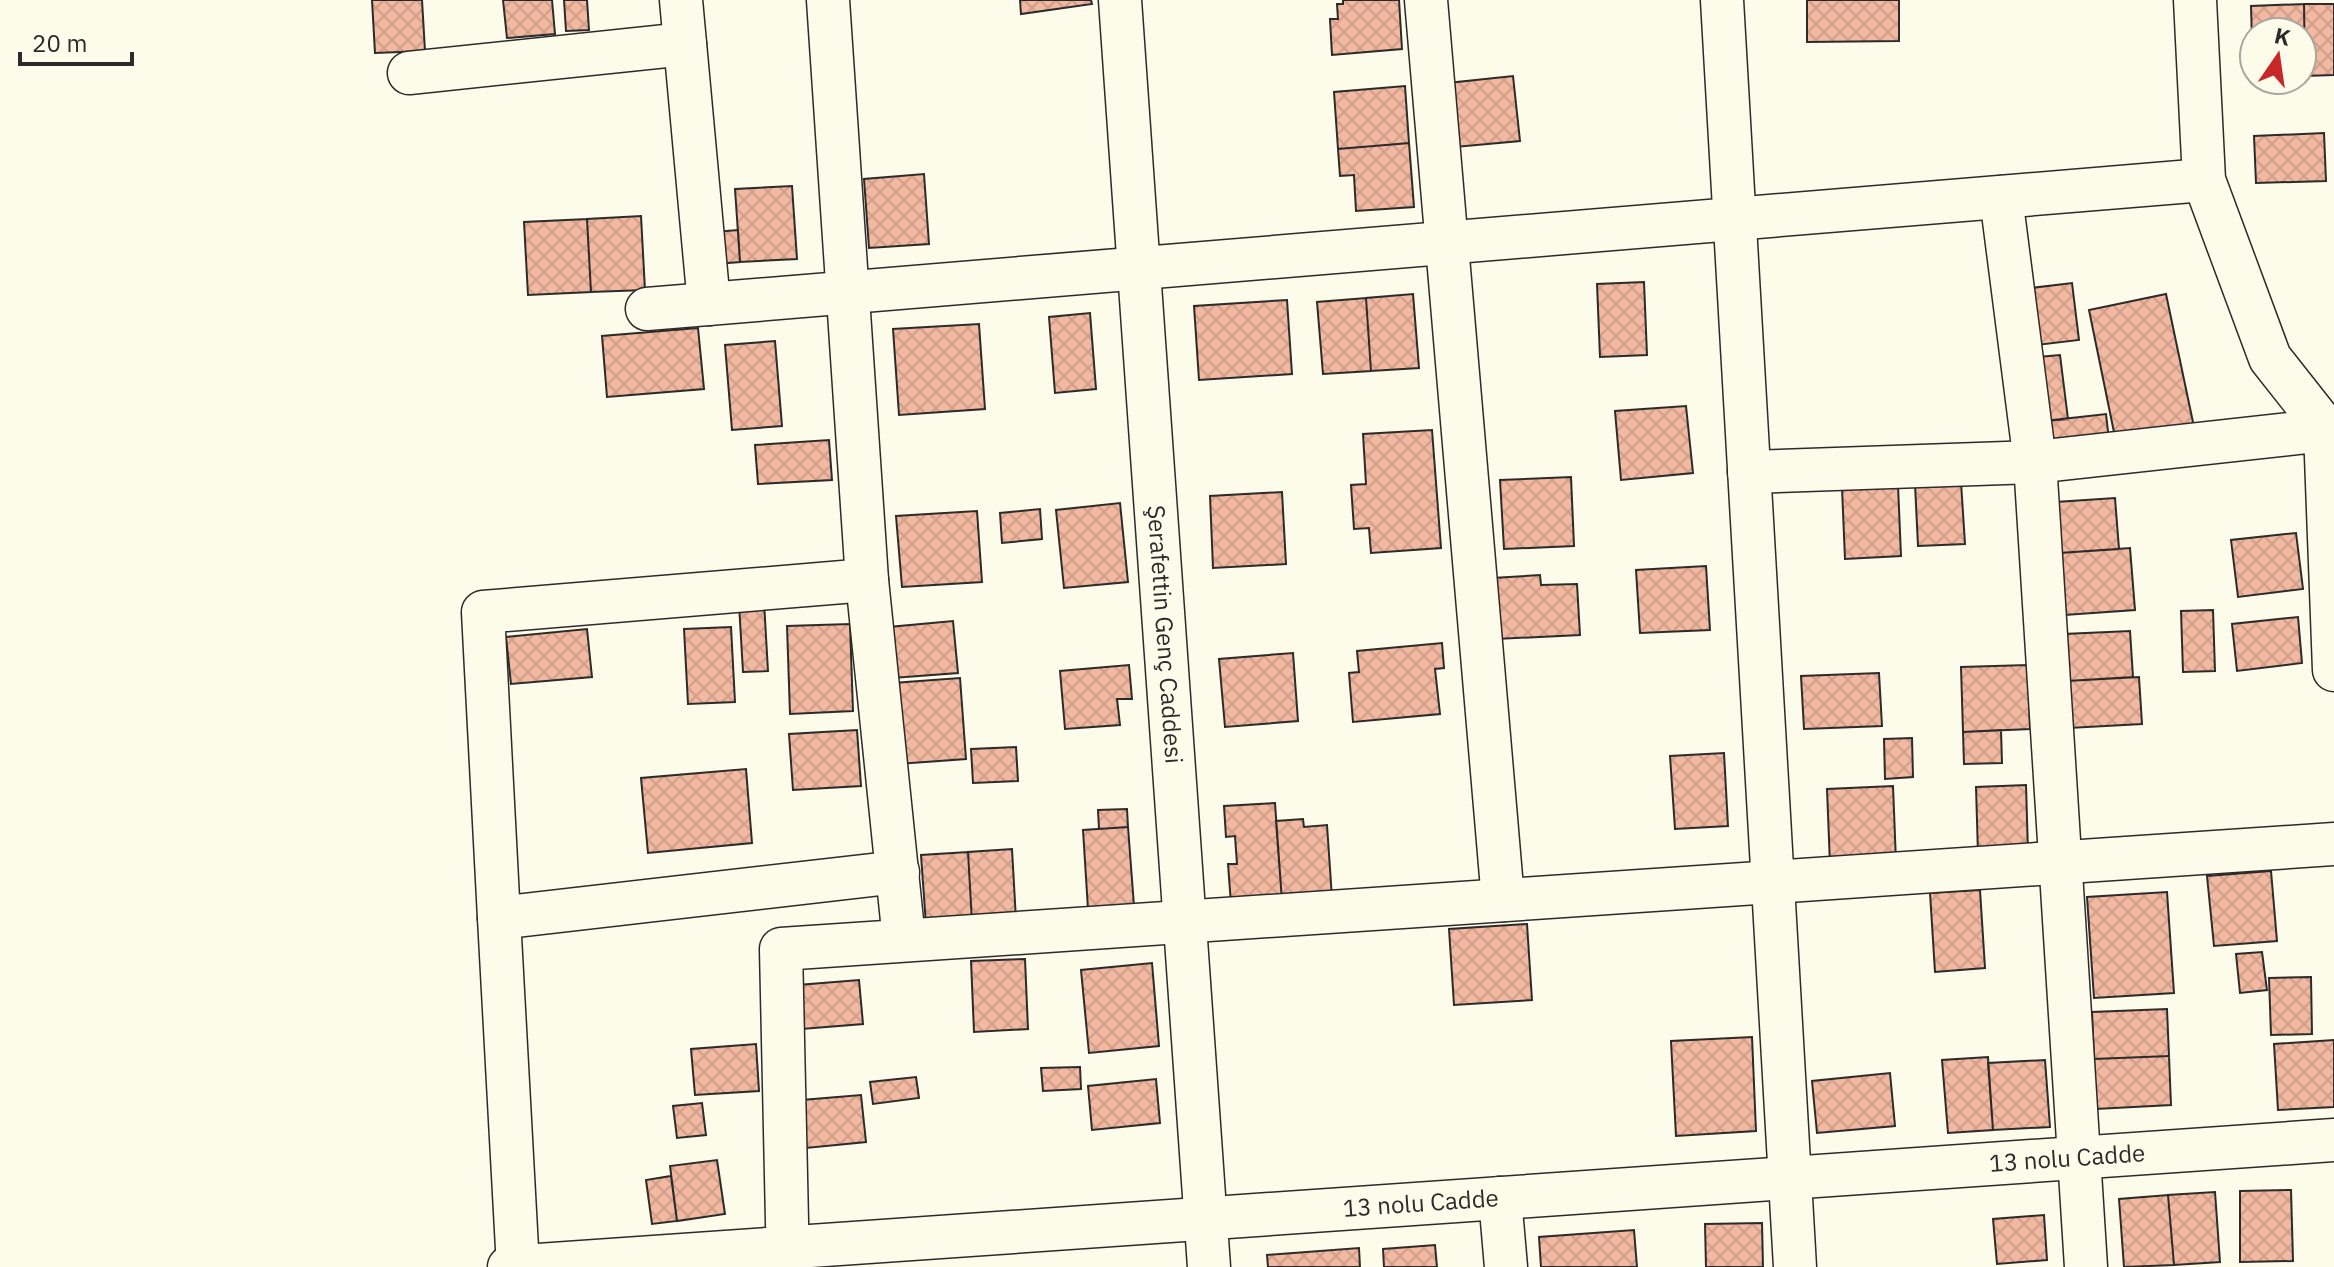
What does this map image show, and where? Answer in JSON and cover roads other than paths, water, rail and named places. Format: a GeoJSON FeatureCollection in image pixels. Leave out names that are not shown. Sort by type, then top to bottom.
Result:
{"type":"FeatureCollection","features":[{"type":"Feature","properties":{"kind":"street"},"geometry":{"type":"LineString","coordinates":[[681,0],[709,304]]}},
{"type":"Feature","properties":{"kind":"street"},"geometry":{"type":"LineString","coordinates":[[828,0],[867,580],[904,940]]}},
{"type":"Feature","properties":{"kind":"street","name":"Şerafettin Genç Caddesi"},"geometry":{"type":"LineString","coordinates":[[1120,0],[1209,1267]]}},
{"type":"Feature","properties":{"kind":"street"},"geometry":{"type":"LineString","coordinates":[[1426,0],[1503,900]]}},
{"type":"Feature","properties":{"kind":"street"},"geometry":{"type":"LineString","coordinates":[[1722,0],[1795,1267]]}},
{"type":"Feature","properties":{"kind":"street"},"geometry":{"type":"LineString","coordinates":[[2195,0],[2204,180],[2270,358],[2329,435],[2334,670]]}},
{"type":"Feature","properties":{"kind":"street"},"geometry":{"type":"LineString","coordinates":[[409,73],[685,44]]}},
{"type":"Feature","properties":{"kind":"street"},"geometry":{"type":"LineString","coordinates":[[647,309],[2204,180]]}},
{"type":"Feature","properties":{"kind":"street"},"geometry":{"type":"LineString","coordinates":[[2001,197],[2035,462],[2086,1267]]}},
{"type":"Feature","properties":{"kind":"street"},"geometry":{"type":"LineString","coordinates":[[1749,472],[2035,462],[2329,435]]}},
{"type":"Feature","properties":{"kind":"street"},"geometry":{"type":"LineString","coordinates":[[518,1267],[483,612],[867,580]]}},
{"type":"Feature","properties":{"kind":"street"},"geometry":{"type":"LineString","coordinates":[[788,1257],[781,949],[2334,844]]}},
{"type":"Feature","properties":{"kind":"street"},"geometry":{"type":"LineString","coordinates":[[499,918],[898,872]]}},
{"type":"Feature","properties":{"kind":"street","name":"13 nolu Cadde"},"geometry":{"type":"LineString","coordinates":[[509,1267],[788,1257],[1206,1219],[2334,1140]]}},
{"type":"Feature","properties":{"kind":"street"},"geometry":{"type":"LineString","coordinates":[[1500,1198],[1506,1267]]}}]}
